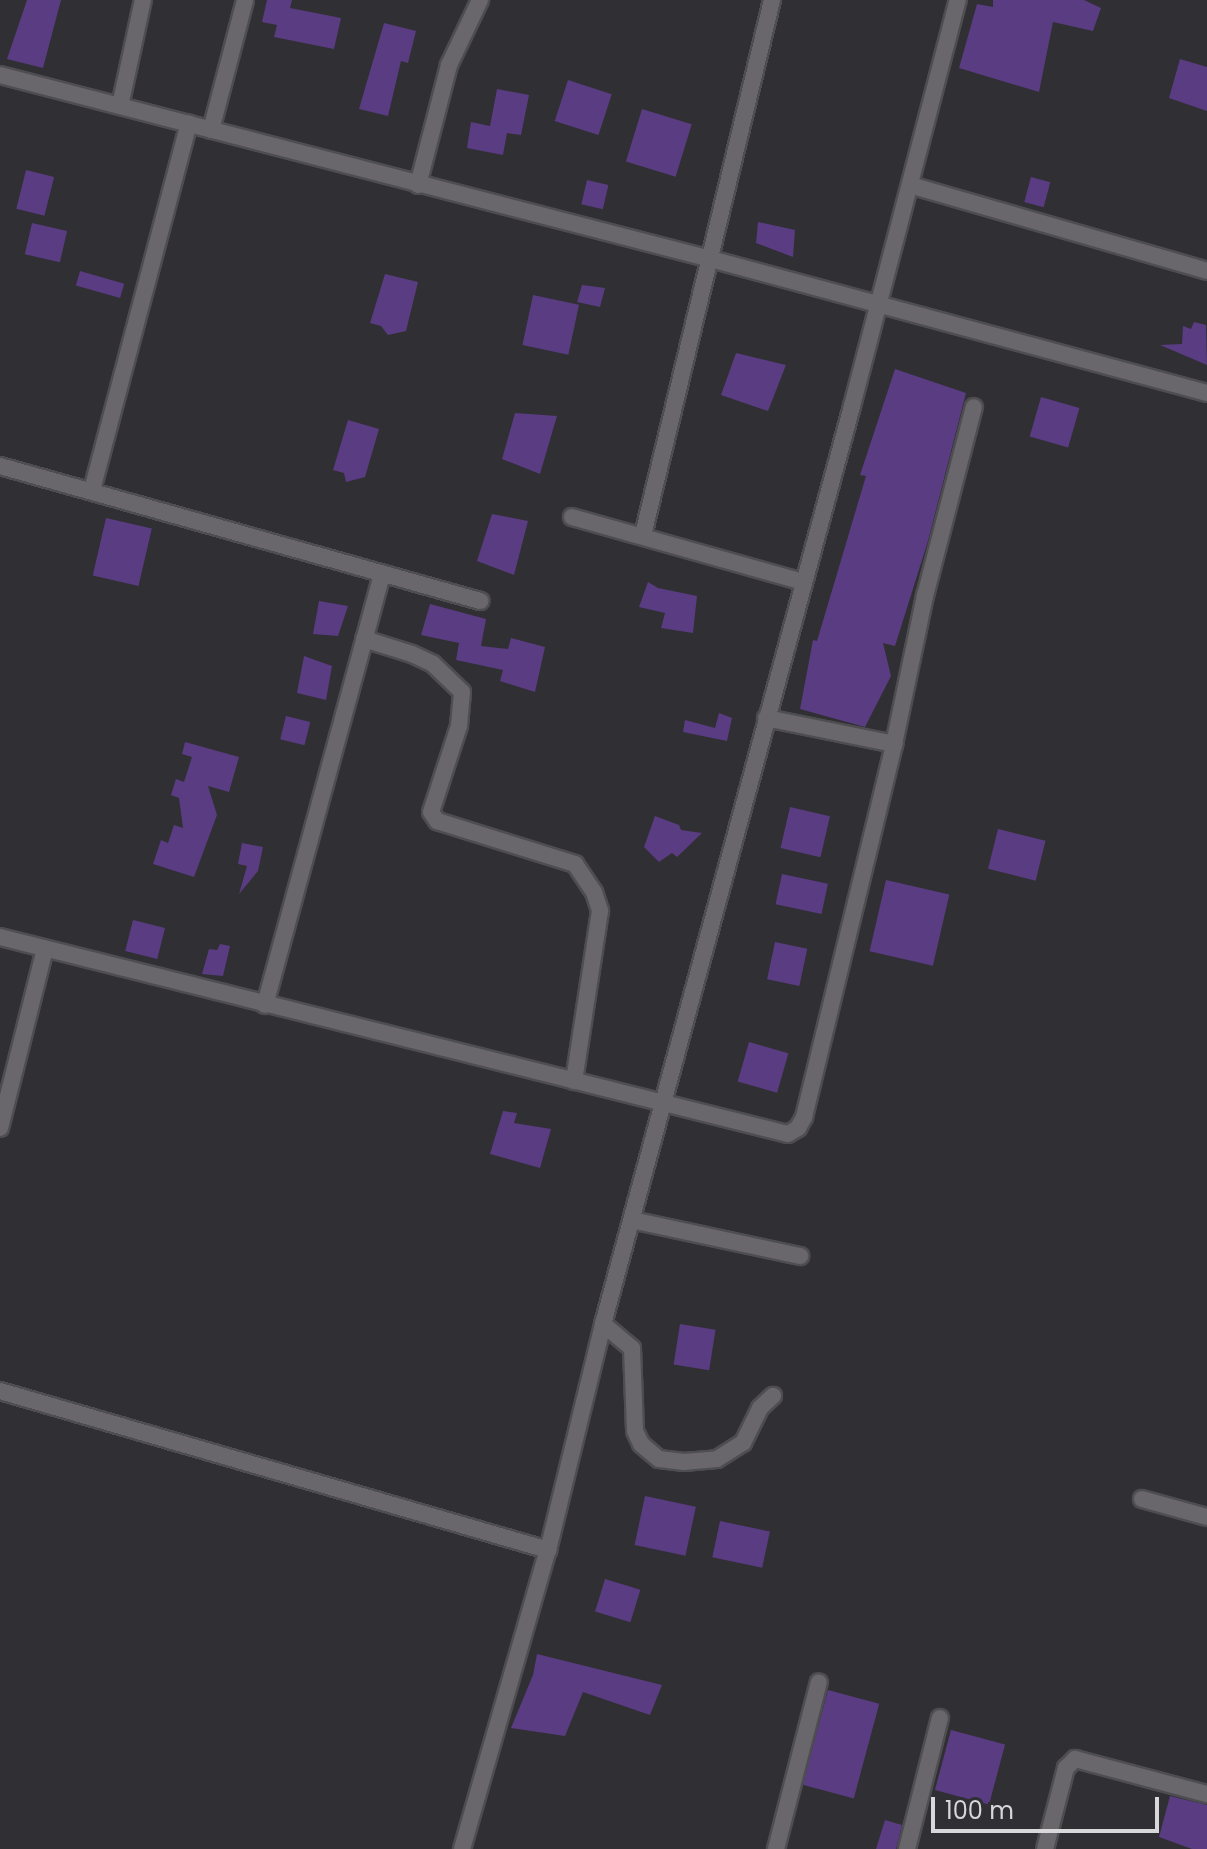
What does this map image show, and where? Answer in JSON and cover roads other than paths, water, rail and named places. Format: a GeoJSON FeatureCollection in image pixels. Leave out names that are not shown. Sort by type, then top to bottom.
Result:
{"type":"FeatureCollection","features":[{"type":"Feature","properties":{"kind":"street"},"geometry":{"type":"LineString","coordinates":[[120,106],[143,0]]}},
{"type":"Feature","properties":{"kind":"street"},"geometry":{"type":"LineString","coordinates":[[211,130],[245,0]]}},
{"type":"Feature","properties":{"kind":"street"},"geometry":{"type":"LineString","coordinates":[[418,185],[449,65],[480,0]]}},
{"type":"Feature","properties":{"kind":"street"},"geometry":{"type":"LineString","coordinates":[[643,535],[707,258],[772,0]]}},
{"type":"Feature","properties":{"kind":"street"},"geometry":{"type":"LineString","coordinates":[[462,1849],[548,1550],[603,1324],[879,306],[958,0]]}},
{"type":"Feature","properties":{"kind":"street"},"geometry":{"type":"LineString","coordinates":[[1,72],[1207,393]]}},
{"type":"Feature","properties":{"kind":"street"},"geometry":{"type":"LineString","coordinates":[[92,490],[189,124]]}},
{"type":"Feature","properties":{"kind":"street"},"geometry":{"type":"LineString","coordinates":[[910,185],[1207,271]]}},
{"type":"Feature","properties":{"kind":"street"},"geometry":{"type":"LineString","coordinates":[[0,937],[788,1134],[798,1128],[894,744],[939,539],[974,407]]}},
{"type":"Feature","properties":{"kind":"street"},"geometry":{"type":"LineString","coordinates":[[0,466],[480,601]]}},
{"type":"Feature","properties":{"kind":"street"},"geometry":{"type":"LineString","coordinates":[[572,517],[803,582]]}},
{"type":"Feature","properties":{"kind":"street"},"geometry":{"type":"LineString","coordinates":[[265,1005],[382,575]]}},
{"type":"Feature","properties":{"kind":"street"},"geometry":{"type":"LineString","coordinates":[[364,639],[433,664],[462,692],[459,726],[431,812],[437,821],[575,864],[594,892],[600,911],[574,1081]]}},
{"type":"Feature","properties":{"kind":"street"},"geometry":{"type":"LineString","coordinates":[[766,718],[894,744]]}},
{"type":"Feature","properties":{"kind":"street"},"geometry":{"type":"LineString","coordinates":[[0,1128],[45,949]]}},
{"type":"Feature","properties":{"kind":"street"},"geometry":{"type":"LineString","coordinates":[[632,1220],[800,1256]]}},
{"type":"Feature","properties":{"kind":"street"},"geometry":{"type":"LineString","coordinates":[[603,1324],[632,1348],[635,1431],[641,1444],[659,1459],[684,1462],[717,1459],[743,1443],[760,1408],[773,1396]]}},
{"type":"Feature","properties":{"kind":"street"},"geometry":{"type":"LineString","coordinates":[[0,1391],[548,1550]]}},
{"type":"Feature","properties":{"kind":"street"},"geometry":{"type":"LineString","coordinates":[[1142,1499],[1207,1517]]}},
{"type":"Feature","properties":{"kind":"street"},"geometry":{"type":"LineString","coordinates":[[776,1849],[819,1682]]}},
{"type":"Feature","properties":{"kind":"street"},"geometry":{"type":"LineString","coordinates":[[907,1849],[940,1718]]}},
{"type":"Feature","properties":{"kind":"street"},"geometry":{"type":"LineString","coordinates":[[1045,1849],[1066,1768],[1075,1759],[1207,1794]]}}]}
